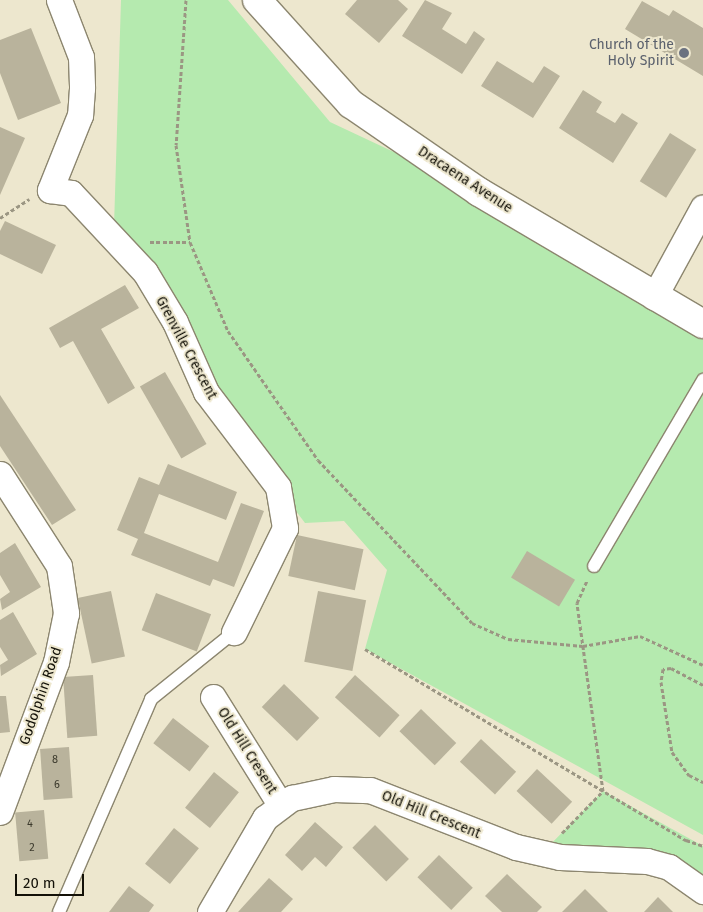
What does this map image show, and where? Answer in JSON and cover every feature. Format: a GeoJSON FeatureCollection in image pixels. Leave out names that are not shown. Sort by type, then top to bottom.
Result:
{"type":"FeatureCollection","features":[{"type":"Feature","properties":{"kind":"main road","name":"Dracaena Avenue"},"geometry":{"type":"LineString","coordinates":[[257,0],[351,104],[479,192],[654,297],[703,324]]}},
{"type":"Feature","properties":{"kind":"street"},"geometry":{"type":"LineString","coordinates":[[50,190],[80,115],[82,88],[82,57],[59,0]]}},
{"type":"Feature","properties":{"kind":"street","name":"Grenville Crescent"},"geometry":{"type":"LineString","coordinates":[[50,190],[71,194],[145,272],[175,322],[206,392],[278,487],[285,528],[234,632]]}},
{"type":"Feature","properties":{"kind":"street"},"geometry":{"type":"LineString","coordinates":[[654,297],[703,207]]}},
{"type":"Feature","properties":{"kind":"street","name":"Godolphin Road"},"geometry":{"type":"LineString","coordinates":[[0,474],[58,566],[66,613],[56,662],[0,812]]}},
{"type":"Feature","properties":{"kind":"street","name":"Old Hill Cresent"},"geometry":{"type":"LineString","coordinates":[[213,697],[281,806]]}},
{"type":"Feature","properties":{"kind":"street","name":"Old Hill Crescent"},"geometry":{"type":"LineString","coordinates":[[210,912],[265,818],[292,798],[334,789],[370,790],[471,832],[542,853],[647,861],[669,867],[703,891]]}},
{"type":"Feature","properties":{"kind":"lane"},"geometry":{"type":"LineString","coordinates":[[594,566],[703,380]]}},
{"type":"Feature","properties":{"kind":"lane"},"geometry":{"type":"LineString","coordinates":[[59,912],[151,699],[234,632]]}},
{"type":"Feature","properties":{"kind":"path"},"geometry":{"type":"LineString","coordinates":[[186,0],[176,145],[190,242],[228,331],[318,460],[472,623],[508,639],[583,646],[640,636],[703,665]]}},
{"type":"Feature","properties":{"kind":"path"},"geometry":{"type":"LineString","coordinates":[[0,218],[20,203],[50,190]]}},
{"type":"Feature","properties":{"kind":"path"},"geometry":{"type":"LineString","coordinates":[[594,566],[577,603],[603,792]]}},
{"type":"Feature","properties":{"kind":"path"},"geometry":{"type":"LineString","coordinates":[[365,648],[603,792],[703,846]]}},
{"type":"Feature","properties":{"kind":"path"},"geometry":{"type":"LineString","coordinates":[[703,685],[671,668],[663,669],[661,682],[672,752],[689,775],[703,782]]}},
{"type":"Feature","properties":{"kind":"path"},"geometry":{"type":"LineString","coordinates":[[542,853],[603,792]]}},
{"type":"Feature","properties":{"kind":"green space"},"geometry":{"type":"Polygon","coordinates":[[[121,0],[228,0],[330,122],[479,192],[703,320],[703,835],[365,649],[387,570],[344,521],[305,523],[206,392],[114,226],[121,0]]]}},
{"type":"Feature","properties":{"kind":"green space"},"geometry":{"type":"Polygon","coordinates":[[[603,791],[703,846],[703,891],[694,881],[542,853],[603,791]]]}},
{"type":"Feature","properties":{"kind":"building"},"geometry":{"type":"Polygon","coordinates":[[[357,0],[398,0],[408,9],[379,43],[345,14],[357,0]]]}},
{"type":"Feature","properties":{"kind":"building"},"geometry":{"type":"Polygon","coordinates":[[[425,0],[452,13],[442,29],[466,44],[474,31],[485,39],[462,74],[402,36],[425,0]]]}},
{"type":"Feature","properties":{"kind":"building","name":"Church of the Holy Spirit"},"geometry":{"type":"Polygon","coordinates":[[[642,1],[669,16],[673,10],[703,28],[703,76],[625,29],[642,1]]]}},
{"type":"Feature","properties":{"kind":"building"},"geometry":{"type":"Polygon","coordinates":[[[31,28],[61,103],[18,120],[0,73],[0,40],[31,28]]]}},
{"type":"Feature","properties":{"kind":"building"},"geometry":{"type":"Polygon","coordinates":[[[497,61],[533,83],[544,66],[560,76],[533,118],[481,86],[497,61]]]}},
{"type":"Feature","properties":{"kind":"building"},"geometry":{"type":"Polygon","coordinates":[[[583,90],[602,102],[596,112],[615,123],[622,113],[638,123],[613,163],[559,128],[583,90]]]}},
{"type":"Feature","properties":{"kind":"building"},"geometry":{"type":"Polygon","coordinates":[[[0,127],[25,138],[0,195],[0,127]]]}},
{"type":"Feature","properties":{"kind":"building"},"geometry":{"type":"Polygon","coordinates":[[[670,133],[696,149],[666,198],[640,181],[670,133]]]}},
{"type":"Feature","properties":{"kind":"building"},"geometry":{"type":"Polygon","coordinates":[[[5,221],[56,245],[42,274],[0,254],[0,231],[5,221]]]}},
{"type":"Feature","properties":{"kind":"building"},"geometry":{"type":"Polygon","coordinates":[[[125,285],[139,308],[101,329],[135,388],[108,404],[73,341],[60,348],[49,328],[125,285]]]}},
{"type":"Feature","properties":{"kind":"building"},"geometry":{"type":"Polygon","coordinates":[[[165,372],[207,444],[181,458],[140,386],[165,372]]]}},
{"type":"Feature","properties":{"kind":"building"},"geometry":{"type":"Polygon","coordinates":[[[0,395],[76,510],[52,525],[0,446],[0,395]]]}},
{"type":"Feature","properties":{"kind":"building"},"geometry":{"type":"Polygon","coordinates":[[[168,464],[237,492],[226,520],[159,494],[144,533],[218,562],[241,503],[264,511],[234,587],[213,579],[210,586],[131,555],[138,539],[117,530],[139,477],[159,485],[168,464]]]}},
{"type":"Feature","properties":{"kind":"building"},"geometry":{"type":"Polygon","coordinates":[[[297,535],[364,549],[355,590],[288,576],[297,535]]]}},
{"type":"Feature","properties":{"kind":"building"},"geometry":{"type":"Polygon","coordinates":[[[15,543],[41,587],[2,610],[0,599],[10,592],[0,575],[0,553],[15,543]]]}},
{"type":"Feature","properties":{"kind":"building"},"geometry":{"type":"Polygon","coordinates":[[[527,551],[575,580],[559,606],[511,578],[527,551]]]}},
{"type":"Feature","properties":{"kind":"building"},"geometry":{"type":"Polygon","coordinates":[[[111,591],[125,657],[92,664],[78,598],[111,591]]]}},
{"type":"Feature","properties":{"kind":"building"},"geometry":{"type":"Polygon","coordinates":[[[318,591],[366,600],[352,671],[304,662],[318,591]]]}},
{"type":"Feature","properties":{"kind":"building"},"geometry":{"type":"Polygon","coordinates":[[[156,593],[211,614],[197,651],[142,630],[156,593]]]}},
{"type":"Feature","properties":{"kind":"building"},"geometry":{"type":"Polygon","coordinates":[[[13,612],[37,654],[1,676],[0,665],[8,660],[0,647],[0,620],[13,612]]]}},
{"type":"Feature","properties":{"kind":"building"},"geometry":{"type":"Polygon","coordinates":[[[93,675],[97,736],[67,738],[63,677],[93,675]]]}},
{"type":"Feature","properties":{"kind":"building"},"geometry":{"type":"Polygon","coordinates":[[[355,675],[400,715],[380,737],[335,697],[355,675]]]}},
{"type":"Feature","properties":{"kind":"building"},"geometry":{"type":"Polygon","coordinates":[[[284,684],[319,718],[297,741],[262,707],[284,684]]]}},
{"type":"Feature","properties":{"kind":"building"},"geometry":{"type":"Polygon","coordinates":[[[0,696],[6,696],[10,732],[0,733],[0,696]]]}},
{"type":"Feature","properties":{"kind":"building"},"geometry":{"type":"Polygon","coordinates":[[[421,709],[456,743],[435,765],[399,731],[421,709]]]}},
{"type":"Feature","properties":{"kind":"building"},"geometry":{"type":"Polygon","coordinates":[[[173,718],[209,746],[190,772],[153,743],[173,718]]]}},
{"type":"Feature","properties":{"kind":"building"},"geometry":{"type":"Polygon","coordinates":[[[481,739],[516,772],[495,794],[460,762],[481,739]]]}},
{"type":"Feature","properties":{"kind":"building"},"geometry":{"type":"Polygon","coordinates":[[[69,747],[73,798],[44,800],[40,749],[69,747]]]}},
{"type":"Feature","properties":{"kind":"building"},"geometry":{"type":"Polygon","coordinates":[[[537,769],[572,802],[552,824],[517,791],[537,769]]]}},
{"type":"Feature","properties":{"kind":"building"},"geometry":{"type":"Polygon","coordinates":[[[214,772],[239,792],[210,828],[185,808],[214,772]]]}},
{"type":"Feature","properties":{"kind":"building"},"geometry":{"type":"Polygon","coordinates":[[[44,810],[48,859],[19,861],[15,813],[44,810]]]}},
{"type":"Feature","properties":{"kind":"building"},"geometry":{"type":"Polygon","coordinates":[[[315,822],[343,847],[326,867],[315,857],[302,871],[285,855],[315,822]]]}},
{"type":"Feature","properties":{"kind":"building"},"geometry":{"type":"Polygon","coordinates":[[[375,825],[409,859],[386,882],[352,848],[375,825]]]}},
{"type":"Feature","properties":{"kind":"building"},"geometry":{"type":"Polygon","coordinates":[[[174,828],[199,848],[170,884],[145,864],[174,828]]]}},
{"type":"Feature","properties":{"kind":"building"},"geometry":{"type":"Polygon","coordinates":[[[439,855],[473,888],[451,910],[417,877],[439,855]]]}},
{"type":"Feature","properties":{"kind":"building"},"geometry":{"type":"Polygon","coordinates":[[[507,874],[542,907],[537,912],[502,912],[485,896],[507,874]]]}},
{"type":"Feature","properties":{"kind":"building"},"geometry":{"type":"Polygon","coordinates":[[[269,878],[293,899],[281,912],[238,912],[269,878]]]}},
{"type":"Feature","properties":{"kind":"building"},"geometry":{"type":"Polygon","coordinates":[[[129,886],[154,905],[149,912],[109,912],[129,886]]]}},
{"type":"Feature","properties":{"kind":"building"},"geometry":{"type":"Polygon","coordinates":[[[585,889],[608,912],[562,912],[585,889]]]}},
{"type":"Feature","properties":{"kind":"building"},"geometry":{"type":"Polygon","coordinates":[[[658,897],[673,912],[644,912],[658,897]]]}},
{"type":"Feature","properties":{"kind":"place","name":"Church of the Holy Spirit"},"geometry":{"type":"Point","coordinates":[684,53]}}]}
